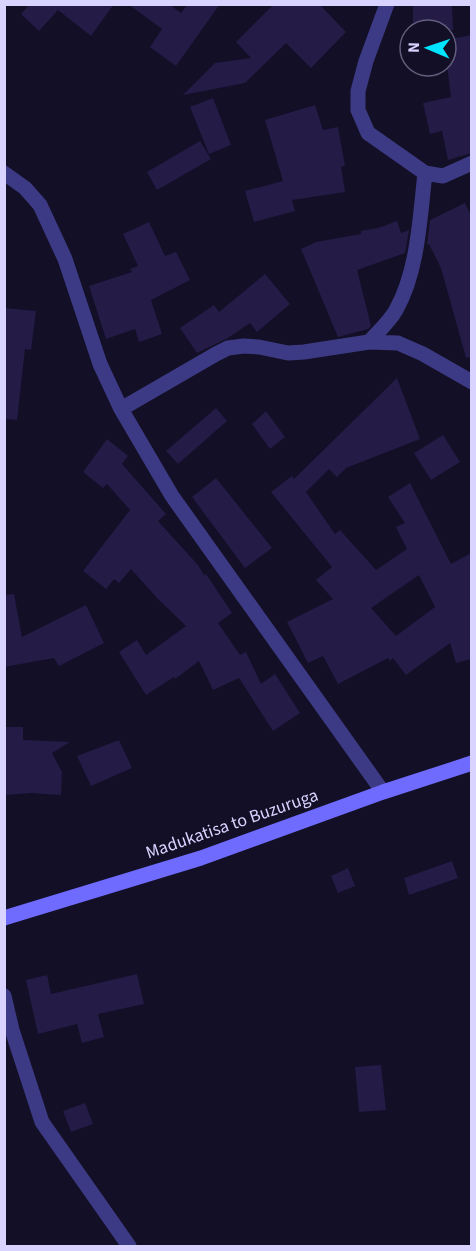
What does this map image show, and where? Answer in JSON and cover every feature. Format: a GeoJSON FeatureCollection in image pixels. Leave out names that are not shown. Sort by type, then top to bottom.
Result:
{"type":"FeatureCollection","features":[{"type":"Feature","properties":{"kind":"main road","name":"Madukatisa to Buzuruga"},"geometry":{"type":"LineString","coordinates":[[4,918],[201,858],[383,792],[471,763]]}},
{"type":"Feature","properties":{"kind":"street"},"geometry":{"type":"LineString","coordinates":[[387,4],[366,61],[358,91],[358,110],[368,133],[425,173],[443,176],[471,163]]}},
{"type":"Feature","properties":{"kind":"street"},"geometry":{"type":"LineString","coordinates":[[4,173],[25,188],[40,205],[65,260],[100,364],[121,409],[172,496],[383,792]]}},
{"type":"Feature","properties":{"kind":"street"},"geometry":{"type":"LineString","coordinates":[[369,342],[396,312],[405,289],[417,246],[425,173]]}},
{"type":"Feature","properties":{"kind":"street"},"geometry":{"type":"LineString","coordinates":[[121,409],[228,348],[244,346],[304,352],[369,342],[398,343],[423,354],[471,382]]}},
{"type":"Feature","properties":{"kind":"street"},"geometry":{"type":"LineString","coordinates":[[4,996],[12,1030],[42,1122],[129,1246]]}},
{"type":"Feature","properties":{"kind":"building"},"geometry":{"type":"Polygon","coordinates":[[[30,4],[114,4],[91,36],[58,10],[39,31],[21,14],[30,4]]]}},
{"type":"Feature","properties":{"kind":"building"},"geometry":{"type":"Polygon","coordinates":[[[128,4],[169,4],[181,13],[188,4],[220,4],[176,66],[150,47],[162,29],[128,4]]]}},
{"type":"Feature","properties":{"kind":"building"},"geometry":{"type":"Polygon","coordinates":[[[274,4],[319,4],[346,32],[311,68],[286,43],[245,83],[183,95],[215,63],[251,58],[236,42],[274,4]]]}},
{"type":"Feature","properties":{"kind":"building"},"geometry":{"type":"Polygon","coordinates":[[[413,4],[452,4],[453,18],[413,18],[413,4]]]}},
{"type":"Feature","properties":{"kind":"building"},"geometry":{"type":"Polygon","coordinates":[[[471,35],[471,153],[448,160],[442,131],[430,134],[423,103],[451,97],[449,78],[458,78],[458,38],[471,35]]]}},
{"type":"Feature","properties":{"kind":"building"},"geometry":{"type":"Polygon","coordinates":[[[213,98],[231,145],[209,154],[190,107],[213,98]]]}},
{"type":"Feature","properties":{"kind":"building"},"geometry":{"type":"Polygon","coordinates":[[[315,105],[323,130],[338,127],[345,166],[341,167],[345,192],[292,200],[295,211],[254,222],[245,191],[283,181],[265,120],[315,105]]]}},
{"type":"Feature","properties":{"kind":"building"},"geometry":{"type":"Polygon","coordinates":[[[200,141],[211,159],[157,190],[147,172],[200,141]]]}},
{"type":"Feature","properties":{"kind":"building"},"geometry":{"type":"Polygon","coordinates":[[[465,203],[471,216],[471,357],[466,358],[441,268],[429,244],[427,245],[430,220],[465,203]]]}},
{"type":"Feature","properties":{"kind":"building"},"geometry":{"type":"Polygon","coordinates":[[[397,221],[401,233],[409,230],[405,253],[357,270],[371,326],[368,329],[338,337],[301,249],[316,242],[361,234],[361,231],[397,221]]]}},
{"type":"Feature","properties":{"kind":"building"},"geometry":{"type":"Polygon","coordinates":[[[149,222],[165,256],[176,252],[190,280],[151,300],[162,334],[139,342],[135,329],[106,339],[89,286],[132,272],[130,269],[138,266],[123,234],[149,222]]]}},
{"type":"Feature","properties":{"kind":"building"},"geometry":{"type":"Polygon","coordinates":[[[265,274],[290,304],[257,332],[250,323],[228,338],[197,353],[180,328],[214,305],[219,312],[265,274]]]}},
{"type":"Feature","properties":{"kind":"building"},"geometry":{"type":"Polygon","coordinates":[[[4,308],[36,311],[31,350],[25,349],[17,420],[4,419],[4,308]]]}},
{"type":"Feature","properties":{"kind":"building"},"geometry":{"type":"Polygon","coordinates":[[[397,378],[420,439],[346,468],[337,477],[329,469],[306,492],[335,534],[340,530],[376,570],[407,549],[396,527],[405,523],[388,497],[410,483],[451,564],[471,553],[471,659],[456,663],[450,643],[406,675],[393,658],[390,661],[388,658],[338,684],[323,656],[308,663],[287,622],[333,599],[316,580],[332,567],[271,492],[292,476],[294,479],[397,378]],[[419,575],[371,608],[396,636],[435,607],[419,575]]]}},
{"type":"Feature","properties":{"kind":"building"},"geometry":{"type":"Polygon","coordinates":[[[216,408],[227,421],[178,464],[166,451],[216,408]]]}},
{"type":"Feature","properties":{"kind":"building"},"geometry":{"type":"Polygon","coordinates":[[[266,411],[285,437],[270,449],[252,424],[266,411]]]}},
{"type":"Feature","properties":{"kind":"building"},"geometry":{"type":"Polygon","coordinates":[[[443,435],[460,462],[431,480],[414,453],[443,435]]]}},
{"type":"Feature","properties":{"kind":"building"},"geometry":{"type":"Polygon","coordinates":[[[107,439],[128,456],[122,464],[166,514],[158,521],[198,565],[204,575],[206,574],[232,613],[218,623],[240,655],[246,652],[261,684],[275,674],[300,713],[273,731],[239,678],[213,690],[199,661],[175,679],[174,677],[146,695],[119,652],[137,640],[146,655],[186,626],[131,569],[119,583],[114,579],[106,589],[83,571],[130,510],[107,484],[103,488],[83,472],[107,439]]]}},
{"type":"Feature","properties":{"kind":"building"},"geometry":{"type":"Polygon","coordinates":[[[216,478],[272,548],[245,568],[192,497],[216,478]]]}},
{"type":"Feature","properties":{"kind":"building"},"geometry":{"type":"Polygon","coordinates":[[[14,594],[22,637],[86,605],[104,643],[59,666],[54,658],[4,667],[4,595],[14,594]]]}},
{"type":"Feature","properties":{"kind":"building"},"geometry":{"type":"Polygon","coordinates":[[[4,727],[23,727],[23,740],[70,742],[52,753],[62,772],[61,795],[31,793],[4,795],[4,727]]]}},
{"type":"Feature","properties":{"kind":"building"},"geometry":{"type":"Polygon","coordinates":[[[119,740],[132,768],[91,786],[77,756],[119,740]]]}},
{"type":"Feature","properties":{"kind":"building"},"geometry":{"type":"Polygon","coordinates":[[[452,861],[458,878],[409,895],[404,878],[452,861]]]}},
{"type":"Feature","properties":{"kind":"building"},"geometry":{"type":"Polygon","coordinates":[[[348,868],[355,886],[338,893],[331,876],[348,868]]]}},
{"type":"Feature","properties":{"kind":"building"},"geometry":{"type":"Polygon","coordinates":[[[137,974],[144,1004],[98,1014],[104,1037],[82,1043],[77,1024],[38,1034],[26,980],[47,975],[51,994],[137,974]]]}},
{"type":"Feature","properties":{"kind":"building"},"geometry":{"type":"Polygon","coordinates":[[[381,1065],[386,1110],[359,1112],[355,1067],[381,1065]]]}},
{"type":"Feature","properties":{"kind":"building"},"geometry":{"type":"Polygon","coordinates":[[[85,1103],[93,1124],[71,1132],[63,1111],[85,1103]]]}}]}
